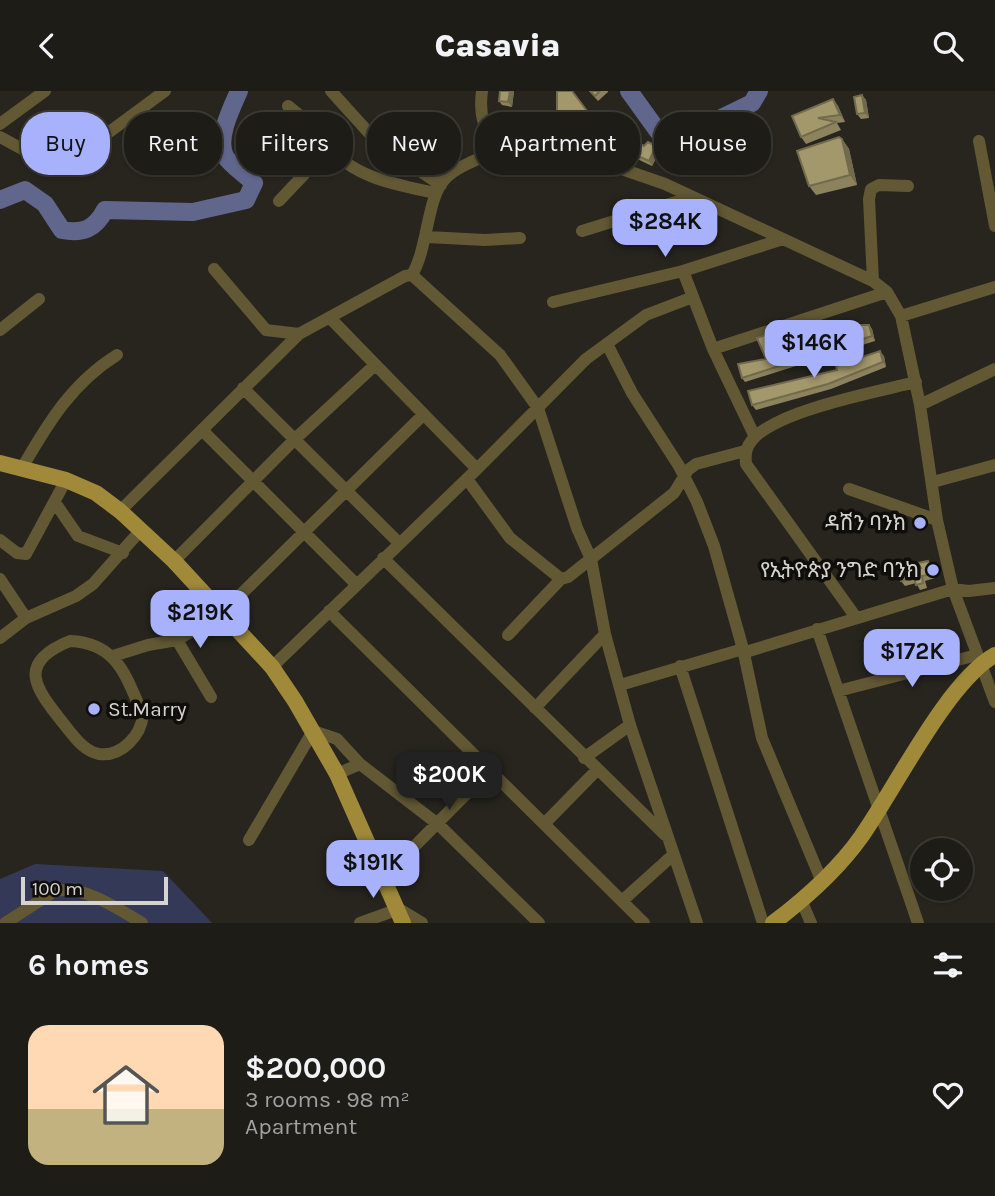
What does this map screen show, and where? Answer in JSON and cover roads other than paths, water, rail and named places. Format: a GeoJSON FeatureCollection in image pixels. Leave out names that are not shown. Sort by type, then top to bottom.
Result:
{"type":"FeatureCollection","features":[{"type":"Feature","properties":{"kind":"main road"},"geometry":{"type":"LineString","coordinates":[[1,464],[66,480],[96,493],[120,511],[174,561],[272,667],[337,774],[401,916]]}},
{"type":"Feature","properties":{"kind":"main road"},"geometry":{"type":"LineString","coordinates":[[773,923],[802,901],[849,852],[979,660],[995,655]]}},
{"type":"Feature","properties":{"kind":"street"},"geometry":{"type":"LineString","coordinates":[[0,124],[45,91]]}},
{"type":"Feature","properties":{"kind":"street"},"geometry":{"type":"LineString","coordinates":[[0,137],[60,169],[165,91]]}},
{"type":"Feature","properties":{"kind":"street"},"geometry":{"type":"LineString","coordinates":[[331,92],[379,145],[438,188]]}},
{"type":"Feature","properties":{"kind":"street"},"geometry":{"type":"LineString","coordinates":[[481,92],[482,112]]}},
{"type":"Feature","properties":{"kind":"street"},"geometry":{"type":"LineString","coordinates":[[288,106],[295,112]]}},
{"type":"Feature","properties":{"kind":"street"},"geometry":{"type":"LineString","coordinates":[[979,141],[995,226]]}},
{"type":"Feature","properties":{"kind":"street"},"geometry":{"type":"LineString","coordinates":[[412,275],[427,237],[438,188],[447,177],[475,162]]}},
{"type":"Feature","properties":{"kind":"street"},"geometry":{"type":"LineString","coordinates":[[353,167],[391,184],[438,188]]}},
{"type":"Feature","properties":{"kind":"street"},"geometry":{"type":"LineString","coordinates":[[279,201],[304,175]]}},
{"type":"Feature","properties":{"kind":"street"},"geometry":{"type":"LineString","coordinates":[[636,175],[692,197],[783,239],[873,281],[887,292],[901,316],[916,382],[937,520],[953,589],[995,702]]}},
{"type":"Feature","properties":{"kind":"street"},"geometry":{"type":"LineString","coordinates":[[873,281],[869,199],[871,189],[879,185],[908,185]]}},
{"type":"Feature","properties":{"kind":"street"},"geometry":{"type":"LineString","coordinates":[[582,231],[692,197]]}},
{"type":"Feature","properties":{"kind":"street"},"geometry":{"type":"LineString","coordinates":[[427,237],[485,240],[520,238]]}},
{"type":"Feature","properties":{"kind":"street"},"geometry":{"type":"LineString","coordinates":[[553,302],[682,271],[783,239]]}},
{"type":"Feature","properties":{"kind":"street"},"geometry":{"type":"LineString","coordinates":[[214,269],[266,330],[299,334]]}},
{"type":"Feature","properties":{"kind":"street"},"geometry":{"type":"LineString","coordinates":[[682,271],[713,349],[755,437]]}},
{"type":"Feature","properties":{"kind":"street"},"geometry":{"type":"LineString","coordinates":[[120,511],[299,334],[331,319],[405,276],[412,275]]}},
{"type":"Feature","properties":{"kind":"street"},"geometry":{"type":"LineString","coordinates":[[412,275],[500,355],[538,408],[577,528],[591,559],[605,634],[629,725],[697,923]]}},
{"type":"Feature","properties":{"kind":"street"},"geometry":{"type":"LineString","coordinates":[[901,316],[995,287]]}},
{"type":"Feature","properties":{"kind":"street"},"geometry":{"type":"LineString","coordinates":[[713,349],[887,292]]}},
{"type":"Feature","properties":{"kind":"street"},"geometry":{"type":"LineString","coordinates":[[272,667],[398,542],[467,479],[586,359],[646,315],[693,297]]}},
{"type":"Feature","properties":{"kind":"street"},"geometry":{"type":"LineString","coordinates":[[0,330],[39,299]]}},
{"type":"Feature","properties":{"kind":"street"},"geometry":{"type":"LineString","coordinates":[[331,319],[477,469]]}},
{"type":"Feature","properties":{"kind":"street"},"geometry":{"type":"LineString","coordinates":[[607,344],[632,393],[679,466],[714,546],[743,649],[762,738],[822,882]]}},
{"type":"Feature","properties":{"kind":"street"},"geometry":{"type":"LineString","coordinates":[[22,468],[63,401],[95,368],[117,355]]}},
{"type":"Feature","properties":{"kind":"street"},"geometry":{"type":"LineString","coordinates":[[174,561],[295,439],[375,365]]}},
{"type":"Feature","properties":{"kind":"street"},"geometry":{"type":"LineString","coordinates":[[920,405],[995,369]]}},
{"type":"Feature","properties":{"kind":"street"},"geometry":{"type":"LineString","coordinates":[[508,635],[561,579],[591,559],[674,493],[696,464],[745,451],[755,437],[792,415],[916,382]]}},
{"type":"Feature","properties":{"kind":"street"},"geometry":{"type":"LineString","coordinates":[[243,388],[398,542]]}},
{"type":"Feature","properties":{"kind":"street"},"geometry":{"type":"LineString","coordinates":[[113,656],[148,645],[177,640],[223,613],[423,415]]}},
{"type":"Feature","properties":{"kind":"street"},"geometry":{"type":"LineString","coordinates":[[202,430],[356,584]]}},
{"type":"Feature","properties":{"kind":"street"},"geometry":{"type":"LineString","coordinates":[[745,451],[746,464],[855,616]]}},
{"type":"Feature","properties":{"kind":"street"},"geometry":{"type":"LineString","coordinates":[[933,482],[995,464]]}},
{"type":"Feature","properties":{"kind":"street"},"geometry":{"type":"LineString","coordinates":[[467,479],[510,538],[561,579]]}},
{"type":"Feature","properties":{"kind":"street"},"geometry":{"type":"LineString","coordinates":[[0,540],[17,552],[26,554],[56,504],[66,480]]}},
{"type":"Feature","properties":{"kind":"street"},"geometry":{"type":"LineString","coordinates":[[849,489],[937,520]]}},
{"type":"Feature","properties":{"kind":"street"},"geometry":{"type":"LineString","coordinates":[[56,504],[78,536],[123,553]]}},
{"type":"Feature","properties":{"kind":"street"},"geometry":{"type":"LineString","coordinates":[[0,638],[26,618],[76,596],[93,584],[140,531]]}},
{"type":"Feature","properties":{"kind":"street"},"geometry":{"type":"LineString","coordinates":[[383,558],[596,771],[666,836]]}},
{"type":"Feature","properties":{"kind":"street"},"geometry":{"type":"LineString","coordinates":[[0,579],[26,618]]}},
{"type":"Feature","properties":{"kind":"street"},"geometry":{"type":"LineString","coordinates":[[620,685],[680,666],[743,649],[749,650],[855,616],[953,589],[969,591],[995,588]]}},
{"type":"Feature","properties":{"kind":"street"},"geometry":{"type":"LineString","coordinates":[[329,611],[644,923]]}},
{"type":"Feature","properties":{"kind":"street"},"geometry":{"type":"LineString","coordinates":[[817,629],[918,923]]}},
{"type":"Feature","properties":{"kind":"street"},"geometry":{"type":"LineString","coordinates":[[534,708],[605,634]]}},
{"type":"Feature","properties":{"kind":"street"},"geometry":{"type":"LineString","coordinates":[[177,640],[177,645],[211,697]]}},
{"type":"Feature","properties":{"kind":"street"},"geometry":{"type":"LineString","coordinates":[[70,641],[100,647],[113,656],[143,715],[142,726],[129,744],[113,752],[101,754],[78,741],[38,691],[37,669],[44,656],[70,641]]}},
{"type":"Feature","properties":{"kind":"street"},"geometry":{"type":"LineString","coordinates":[[838,691],[979,660]]}},
{"type":"Feature","properties":{"kind":"street"},"geometry":{"type":"LineString","coordinates":[[680,666],[763,923]]}},
{"type":"Feature","properties":{"kind":"street"},"geometry":{"type":"LineString","coordinates":[[584,758],[629,725]]}},
{"type":"Feature","properties":{"kind":"street"},"geometry":{"type":"LineString","coordinates":[[249,840],[313,731],[337,739],[360,764],[439,825],[539,923]]}},
{"type":"Feature","properties":{"kind":"street"},"geometry":{"type":"LineString","coordinates":[[337,774],[360,764]]}},
{"type":"Feature","properties":{"kind":"street"},"geometry":{"type":"LineString","coordinates":[[384,877],[439,825],[490,770]]}},
{"type":"Feature","properties":{"kind":"street"},"geometry":{"type":"LineString","coordinates":[[545,823],[596,771]]}},
{"type":"Feature","properties":{"kind":"street"},"geometry":{"type":"LineString","coordinates":[[622,901],[673,855]]}},
{"type":"Feature","properties":{"kind":"street"},"geometry":{"type":"LineString","coordinates":[[6,923],[55,891],[64,890],[111,905],[142,923]]}},
{"type":"Feature","properties":{"kind":"street"},"geometry":{"type":"LineString","coordinates":[[802,901],[811,923]]}},
{"type":"Feature","properties":{"kind":"street"},"geometry":{"type":"LineString","coordinates":[[360,923],[401,916],[422,923]]}},
{"type":"Feature","properties":{"kind":"waterway"},"geometry":{"type":"LineString","coordinates":[[0,200],[25,190],[45,204],[62,230],[76,231],[93,226],[105,210],[193,212],[246,200],[254,183],[225,156],[222,141],[239,91]]}},
{"type":"Feature","properties":{"kind":"waterway"},"geometry":{"type":"LineString","coordinates":[[629,91],[660,134],[674,141],[752,103],[759,91]]}},
{"type":"Feature","properties":{"kind":"place","name":"ዳሽን ባንክ"},"geometry":{"type":"Point","coordinates":[920,523]}},
{"type":"Feature","properties":{"kind":"place","name":"የኢትዮጵያ ንግድ ባንክ"},"geometry":{"type":"Point","coordinates":[933,570]}},
{"type":"Feature","properties":{"kind":"place","name":"St.Marry"},"geometry":{"type":"Point","coordinates":[94,709]}}]}
